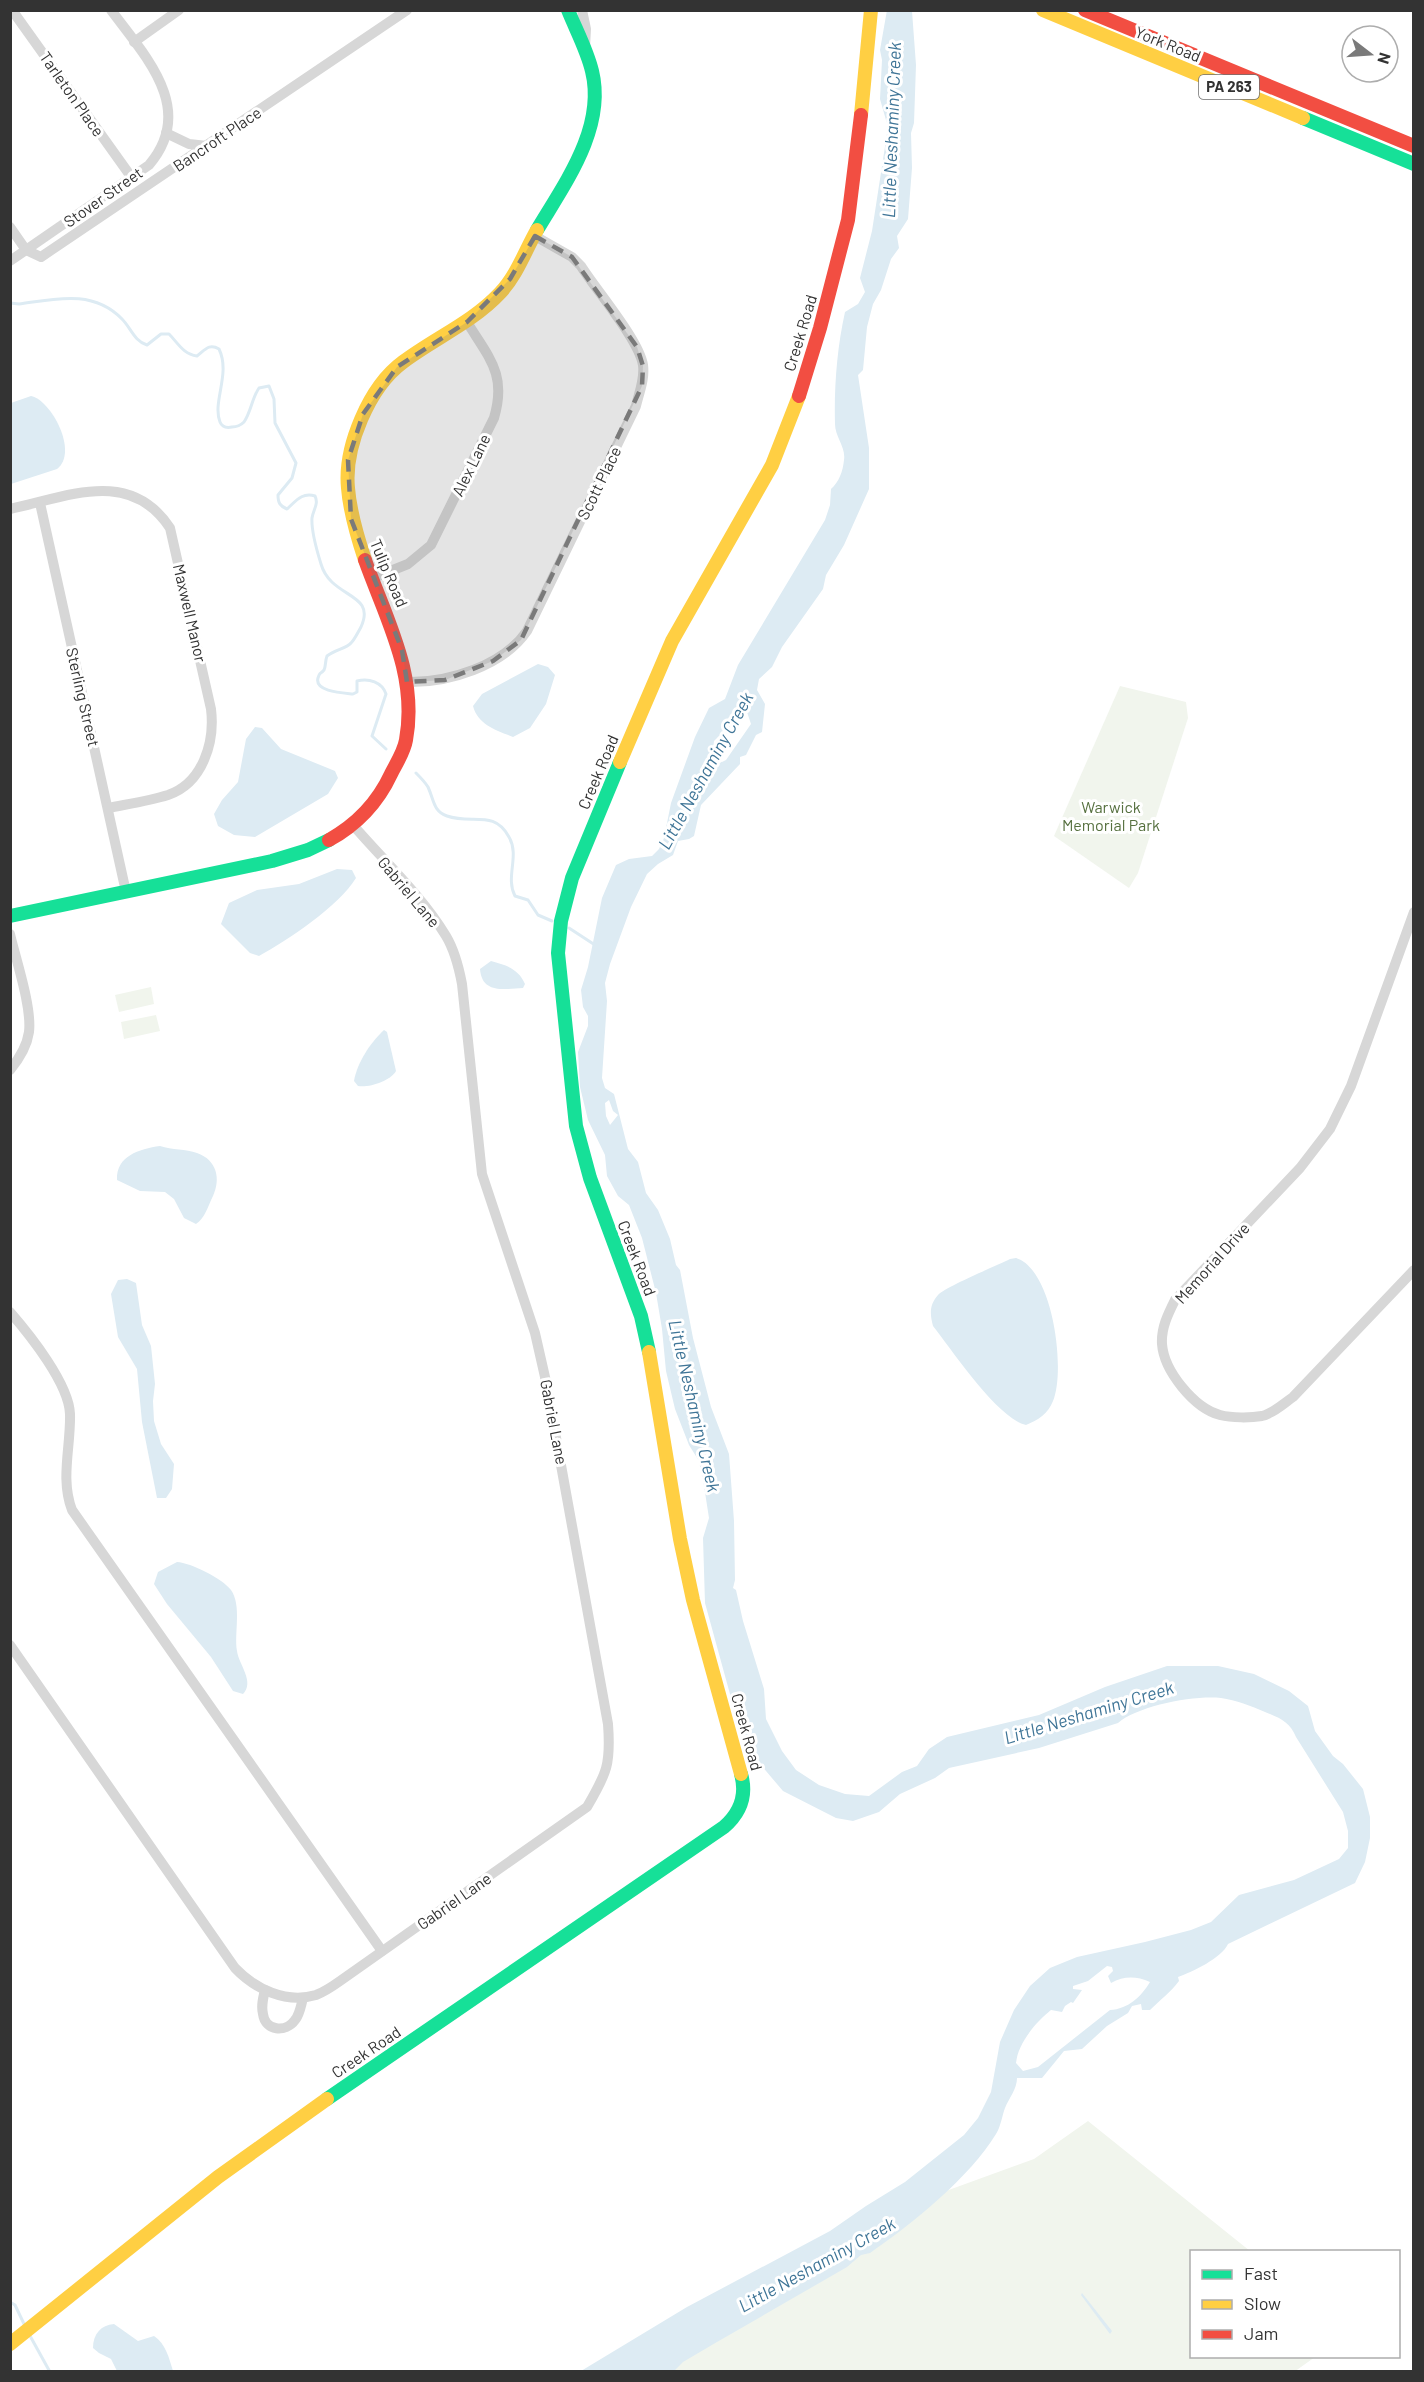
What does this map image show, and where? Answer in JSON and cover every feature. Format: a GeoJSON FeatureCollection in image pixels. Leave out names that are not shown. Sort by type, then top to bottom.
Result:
{"type":"FeatureCollection","features":[{"type":"Feature","properties":{"kind":"main road","name":"Tulip Road"},"geometry":{"type":"LineString","coordinates":[[10,916],[301,853],[336,837],[353,825],[381,793],[400,760],[410,716],[402,650],[355,535],[348,504],[346,476],[357,428],[372,399],[397,367],[467,322],[497,297],[535,236],[580,154],[594,112],[595,92],[593,74],[568,10]]}},
{"type":"Feature","properties":{"kind":"main road","name":"Creek Road"},"geometry":{"type":"LineString","coordinates":[[15,2341],[218,2177],[373,2066],[731,1822],[740,1808],[744,1795],[743,1781],[693,1600],[682,1549],[646,1336],[633,1290],[590,1178],[576,1126],[560,987],[559,941],[561,921],[572,878],[672,641],[772,465],[793,416],[820,328],[848,220],[860,137],[871,10]]}},
{"type":"Feature","properties":{"kind":"main road","name":"York Road"},"geometry":{"type":"LineString","coordinates":[[1043,10],[1413,164]]}},
{"type":"Feature","properties":{"kind":"main road","name":"York Road"},"geometry":{"type":"LineString","coordinates":[[1085,10],[1413,146]]}},
{"type":"Feature","properties":{"kind":"street","name":"Tarleton Place"},"geometry":{"type":"LineString","coordinates":[[12,10],[132,178]]}},
{"type":"Feature","properties":{"kind":"street","name":"Stover Street"},"geometry":{"type":"LineString","coordinates":[[10,261],[149,165],[156,156],[166,134],[169,114],[164,92],[155,72],[111,10]]}},
{"type":"Feature","properties":{"kind":"street"},"geometry":{"type":"LineString","coordinates":[[134,42],[179,10]]}},
{"type":"Feature","properties":{"kind":"street","name":"Bancroft Place"},"geometry":{"type":"LineString","coordinates":[[26,250],[41,257],[407,10]]}},
{"type":"Feature","properties":{"kind":"street","name":"Tulip Road"},"geometry":{"type":"LineString","coordinates":[[582,10],[586,29],[585,51]]}},
{"type":"Feature","properties":{"kind":"street"},"geometry":{"type":"LineString","coordinates":[[166,134],[189,144],[207,146]]}},
{"type":"Feature","properties":{"kind":"street"},"geometry":{"type":"LineString","coordinates":[[10,227],[26,250]]}},
{"type":"Feature","properties":{"kind":"street","name":"Scott Place"},"geometry":{"type":"LineString","coordinates":[[407,682],[426,683],[446,680],[493,661],[521,640],[636,406],[642,386],[643,366],[637,347],[581,266],[572,257],[535,236]]}},
{"type":"Feature","properties":{"kind":"street","name":"Alex Lane"},"geometry":{"type":"LineString","coordinates":[[373,578],[408,564],[431,545],[494,418],[499,398],[498,378],[494,366],[467,322]]}},
{"type":"Feature","properties":{"kind":"street","name":"Maxwell Manor"},"geometry":{"type":"LineString","coordinates":[[10,509],[93,491],[116,490],[134,495],[157,511],[170,528],[213,727],[210,746],[202,766],[188,782],[169,795],[108,808]]}},
{"type":"Feature","properties":{"kind":"street","name":"Sterling Street"},"geometry":{"type":"LineString","coordinates":[[40,503],[126,892]]}},
{"type":"Feature","properties":{"kind":"street","name":"Gabriel Lane"},"geometry":{"type":"LineString","coordinates":[[303,1998],[319,1994],[382,1952],[587,1807],[602,1780],[610,1755],[608,1724],[545,1377],[535,1333],[482,1174],[457,960],[446,937],[428,910],[353,825]]}},
{"type":"Feature","properties":{"kind":"street","name":"Memorial Drive"},"geometry":{"type":"LineString","coordinates":[[1413,912],[1351,1086],[1330,1129],[1300,1168],[1175,1300],[1166,1320],[1162,1341],[1164,1359],[1174,1378],[1205,1407],[1220,1415],[1262,1416],[1276,1410],[1293,1397],[1413,1270]]}},
{"type":"Feature","properties":{"kind":"street"},"geometry":{"type":"LineString","coordinates":[[10,934],[27,1005],[29,1030],[18,1059],[10,1070]]}},
{"type":"Feature","properties":{"kind":"street"},"geometry":{"type":"LineString","coordinates":[[10,1312],[61,1383],[67,1397],[70,1413],[66,1487],[72,1510],[382,1952]]}},
{"type":"Feature","properties":{"kind":"street"},"geometry":{"type":"LineString","coordinates":[[10,1645],[235,1968],[247,1981],[265,1990],[272,1994],[303,1998],[295,2021],[285,2029],[276,2029],[267,2025],[262,2016],[265,1990]]}},
{"type":"Feature","properties":{"kind":"highlighted area"},"geometry":{"type":"Polygon","coordinates":[[[535,236],[572,257],[637,347],[643,366],[642,386],[521,640],[493,661],[445,680],[407,682],[402,650],[351,519],[348,460],[363,414],[397,367],[467,322],[510,279],[535,236]]]}},
{"type":"Feature","properties":{"kind":"green space","name":"Warwick Memorial Park"},"geometry":{"type":"Polygon","coordinates":[[[1120,686],[1186,702],[1188,718],[1138,873],[1129,888],[1054,836],[1120,686]]]}},
{"type":"Feature","properties":{"kind":"green space"},"geometry":{"type":"Polygon","coordinates":[[[151,987],[154,1004],[119,1012],[115,995],[151,987]]]}},
{"type":"Feature","properties":{"kind":"green space"},"geometry":{"type":"Polygon","coordinates":[[[156,1015],[160,1031],[124,1039],[121,1022],[156,1015]]]}},
{"type":"Feature","properties":{"kind":"green space"},"geometry":{"type":"Polygon","coordinates":[[[1088,2121],[1249,2250],[1190,2250],[1190,2358],[1314,2358],[1294,2372],[645,2372],[935,2195],[1034,2159],[1088,2121]]]}},
{"type":"Feature","properties":{"kind":"water"},"geometry":{"type":"Polygon","coordinates":[[[887,10],[912,11],[916,65],[908,219],[897,236],[899,248],[891,259],[881,290],[873,304],[867,327],[863,370],[858,375],[869,448],[869,489],[844,545],[826,575],[823,589],[782,647],[772,667],[759,679],[757,690],[765,704],[762,732],[756,735],[746,755],[740,757],[740,764],[701,805],[694,836],[678,841],[673,855],[647,874],[631,907],[605,983],[607,1001],[602,1078],[605,1088],[614,1094],[628,1149],[638,1162],[646,1193],[658,1210],[670,1239],[676,1265],[680,1270],[693,1338],[711,1407],[729,1454],[734,1521],[735,1580],[733,1588],[736,1590],[764,1689],[766,1719],[782,1751],[796,1770],[819,1785],[845,1794],[869,1796],[902,1772],[917,1766],[929,1749],[947,1737],[1039,1715],[1105,1687],[1167,1666],[1218,1666],[1254,1674],[1289,1691],[1308,1706],[1315,1731],[1333,1756],[1343,1764],[1363,1789],[1370,1817],[1370,1838],[1365,1862],[1355,1883],[1228,1944],[1213,1959],[1178,1977],[1179,1981],[1176,1985],[1150,2010],[1142,2010],[1141,2004],[1132,2006],[1128,2013],[1107,2026],[1082,2049],[1064,2051],[1042,2078],[1017,2078],[998,2131],[971,2167],[939,2199],[870,2253],[861,2255],[847,2267],[683,2362],[674,2371],[581,2371],[687,2307],[830,2231],[905,2182],[964,2135],[978,2118],[991,2092],[1000,2042],[1014,2010],[1030,1986],[1050,1968],[1077,1957],[1191,1930],[1211,1922],[1239,1895],[1294,1880],[1339,1859],[1348,1848],[1348,1831],[1343,1812],[1291,1728],[1284,1721],[1270,1714],[1243,1703],[1221,1698],[1196,1698],[1166,1703],[1138,1712],[1118,1723],[1039,1748],[949,1768],[935,1778],[900,1794],[879,1812],[853,1821],[836,1818],[783,1791],[760,1764],[739,1727],[705,1603],[703,1538],[709,1518],[699,1461],[689,1445],[675,1409],[666,1371],[656,1293],[642,1238],[629,1205],[618,1196],[607,1176],[605,1155],[588,1120],[580,1087],[578,1052],[588,1026],[588,1016],[583,1007],[581,990],[602,898],[616,865],[629,859],[652,856],[659,849],[664,838],[671,803],[695,737],[709,708],[725,699],[738,665],[825,520],[830,505],[831,489],[842,472],[844,455],[835,429],[840,339],[845,312],[858,304],[865,292],[860,278],[872,231],[888,127],[880,99],[882,60],[880,50],[887,10]],[[746,709],[714,741],[713,749],[716,760],[722,762],[726,760],[751,724],[746,709]],[[609,1100],[605,1103],[606,1116],[610,1125],[618,1115],[613,1111],[609,1100]],[[1107,1966],[1088,1981],[1073,1986],[1073,1989],[1082,1990],[1073,2003],[1065,2006],[1062,2012],[1051,2010],[1029,2033],[1017,2055],[1016,2063],[1023,2071],[1038,2067],[1110,2010],[1123,2007],[1133,2001],[1150,1982],[1130,1978],[1111,1983],[1108,1976],[1113,1971],[1112,1967],[1107,1966]]]}},
{"type":"Feature","properties":{"kind":"water"},"geometry":{"type":"Polygon","coordinates":[[[31,396],[47,407],[60,428],[64,439],[63,461],[57,469],[11,484],[11,403],[31,396]]]}},
{"type":"Feature","properties":{"kind":"water"},"geometry":{"type":"Polygon","coordinates":[[[538,664],[548,667],[555,675],[546,704],[530,728],[513,737],[488,726],[479,718],[473,706],[482,694],[538,664]]]}},
{"type":"Feature","properties":{"kind":"water"},"geometry":{"type":"Polygon","coordinates":[[[255,727],[262,728],[281,749],[335,771],[338,778],[328,794],[255,837],[234,835],[218,826],[214,814],[222,800],[238,782],[246,739],[255,727]]]}},
{"type":"Feature","properties":{"kind":"water"},"geometry":{"type":"Polygon","coordinates":[[[337,869],[352,870],[356,878],[348,889],[312,922],[259,956],[250,953],[221,924],[229,903],[257,890],[299,884],[337,869]]]}},
{"type":"Feature","properties":{"kind":"water"},"geometry":{"type":"Polygon","coordinates":[[[491,961],[516,971],[525,984],[523,988],[495,988],[485,983],[480,969],[491,961]]]}},
{"type":"Feature","properties":{"kind":"water"},"geometry":{"type":"Polygon","coordinates":[[[384,1030],[387,1032],[396,1071],[379,1083],[358,1086],[354,1081],[361,1060],[384,1030]]]}},
{"type":"Feature","properties":{"kind":"water"},"geometry":{"type":"Polygon","coordinates":[[[160,1146],[204,1156],[216,1171],[215,1190],[204,1215],[196,1224],[184,1218],[174,1199],[165,1192],[140,1191],[117,1180],[120,1165],[130,1155],[160,1146]]]}},
{"type":"Feature","properties":{"kind":"water"},"geometry":{"type":"Polygon","coordinates":[[[1016,1258],[1029,1266],[1039,1281],[1047,1300],[1057,1345],[1057,1386],[1053,1401],[1042,1416],[1026,1425],[1002,1410],[976,1382],[933,1326],[931,1314],[933,1303],[943,1291],[1016,1258]]]}},
{"type":"Feature","properties":{"kind":"water"},"geometry":{"type":"Polygon","coordinates":[[[127,1279],[136,1283],[142,1325],[151,1346],[155,1384],[154,1421],[161,1444],[174,1464],[172,1489],[166,1498],[157,1498],[142,1422],[137,1369],[118,1337],[111,1294],[118,1280],[127,1279]]]}},
{"type":"Feature","properties":{"kind":"water"},"geometry":{"type":"Polygon","coordinates":[[[177,1562],[214,1576],[227,1585],[234,1596],[237,1612],[237,1651],[247,1679],[243,1694],[233,1691],[211,1657],[167,1604],[154,1584],[158,1572],[177,1562]]]}},
{"type":"Feature","properties":{"kind":"water"},"geometry":{"type":"Polygon","coordinates":[[[1082,2293],[1112,2331],[1110,2334],[1081,2295],[1082,2293]]]}},
{"type":"Feature","properties":{"kind":"water"},"geometry":{"type":"Polygon","coordinates":[[[114,2324],[138,2341],[154,2336],[158,2339],[164,2347],[173,2371],[117,2371],[111,2359],[93,2348],[94,2338],[99,2331],[105,2326],[114,2324]]]}},
{"type":"Feature","properties":{"kind":"waterway"},"geometry":{"type":"LineString","coordinates":[[10,303],[73,298],[86,300],[99,303],[111,310],[122,319],[139,341],[147,345],[161,334],[169,334],[181,348],[192,355],[197,356],[210,347],[216,347],[219,349],[223,368],[218,414],[221,424],[225,427],[236,427],[244,422],[259,388],[269,386],[274,399],[275,423],[296,463],[292,478],[278,495],[279,502],[287,509],[303,496],[315,496],[312,529],[321,564],[326,575],[334,584],[363,607],[364,616],[361,627],[349,645],[327,656],[325,668],[319,674],[318,683],[331,691],[353,694],[357,692],[357,681],[366,680],[381,686],[386,694],[372,736],[386,749]]}},
{"type":"Feature","properties":{"kind":"waterway","name":"Little Neshaminy Creek"},"geometry":{"type":"LineString","coordinates":[[713,757],[732,720]]}},
{"type":"Feature","properties":{"kind":"waterway"},"geometry":{"type":"LineString","coordinates":[[416,773],[428,787],[434,804],[442,814],[456,818],[489,820],[503,828],[512,844],[511,881],[515,896],[528,900],[538,915],[552,921]]}},
{"type":"Feature","properties":{"kind":"waterway"},"geometry":{"type":"LineString","coordinates":[[569,928],[595,945]]}},
{"type":"Feature","properties":{"kind":"waterway"},"geometry":{"type":"LineString","coordinates":[[10,2302],[15,2305],[25,2326]]}},
{"type":"Feature","properties":{"kind":"waterway"},"geometry":{"type":"LineString","coordinates":[[29,2334],[50,2372]]}},
{"type":"Feature","properties":{"kind":"traffic: fast"},"geometry":{"type":"LineString","coordinates":[[537,230],[580,154],[593,113],[595,92],[592,71],[568,10]]}},
{"type":"Feature","properties":{"kind":"traffic: fast"},"geometry":{"type":"LineString","coordinates":[[1303,118],[1414,164]]}},
{"type":"Feature","properties":{"kind":"traffic: fast"},"geometry":{"type":"LineString","coordinates":[[620,762],[572,878],[561,921],[558,953],[576,1126],[590,1178],[641,1316],[649,1352]]}},
{"type":"Feature","properties":{"kind":"traffic: fast"},"geometry":{"type":"LineString","coordinates":[[10,916],[272,861],[308,850],[329,840]]}},
{"type":"Feature","properties":{"kind":"traffic: fast"},"geometry":{"type":"LineString","coordinates":[[327,2099],[724,1827],[730,1822],[741,1803],[743,1789],[741,1774]]}},
{"type":"Feature","properties":{"kind":"traffic: slow"},"geometry":{"type":"LineString","coordinates":[[861,115],[871,10]]}},
{"type":"Feature","properties":{"kind":"traffic: slow"},"geometry":{"type":"LineString","coordinates":[[1043,10],[1303,118]]}},
{"type":"Feature","properties":{"kind":"traffic: slow"},"geometry":{"type":"LineString","coordinates":[[365,560],[350,506],[348,488],[350,455],[361,419],[380,386],[403,362],[478,313],[500,293],[516,271],[537,230]]}},
{"type":"Feature","properties":{"kind":"traffic: slow"},"geometry":{"type":"LineString","coordinates":[[620,762],[672,641],[772,465],[799,396]]}},
{"type":"Feature","properties":{"kind":"traffic: slow"},"geometry":{"type":"LineString","coordinates":[[649,1352],[680,1539],[693,1600],[741,1774]]}},
{"type":"Feature","properties":{"kind":"traffic: slow"},"geometry":{"type":"LineString","coordinates":[[10,2344],[218,2177],[327,2099]]}},
{"type":"Feature","properties":{"kind":"traffic: jam"},"geometry":{"type":"LineString","coordinates":[[1085,10],[1414,146]]}},
{"type":"Feature","properties":{"kind":"traffic: jam"},"geometry":{"type":"LineString","coordinates":[[799,396],[820,328],[848,220],[861,115]]}},
{"type":"Feature","properties":{"kind":"traffic: jam"},"geometry":{"type":"LineString","coordinates":[[329,840],[357,820],[380,794],[404,749],[406,740],[409,716],[404,670],[365,560]]}}]}
